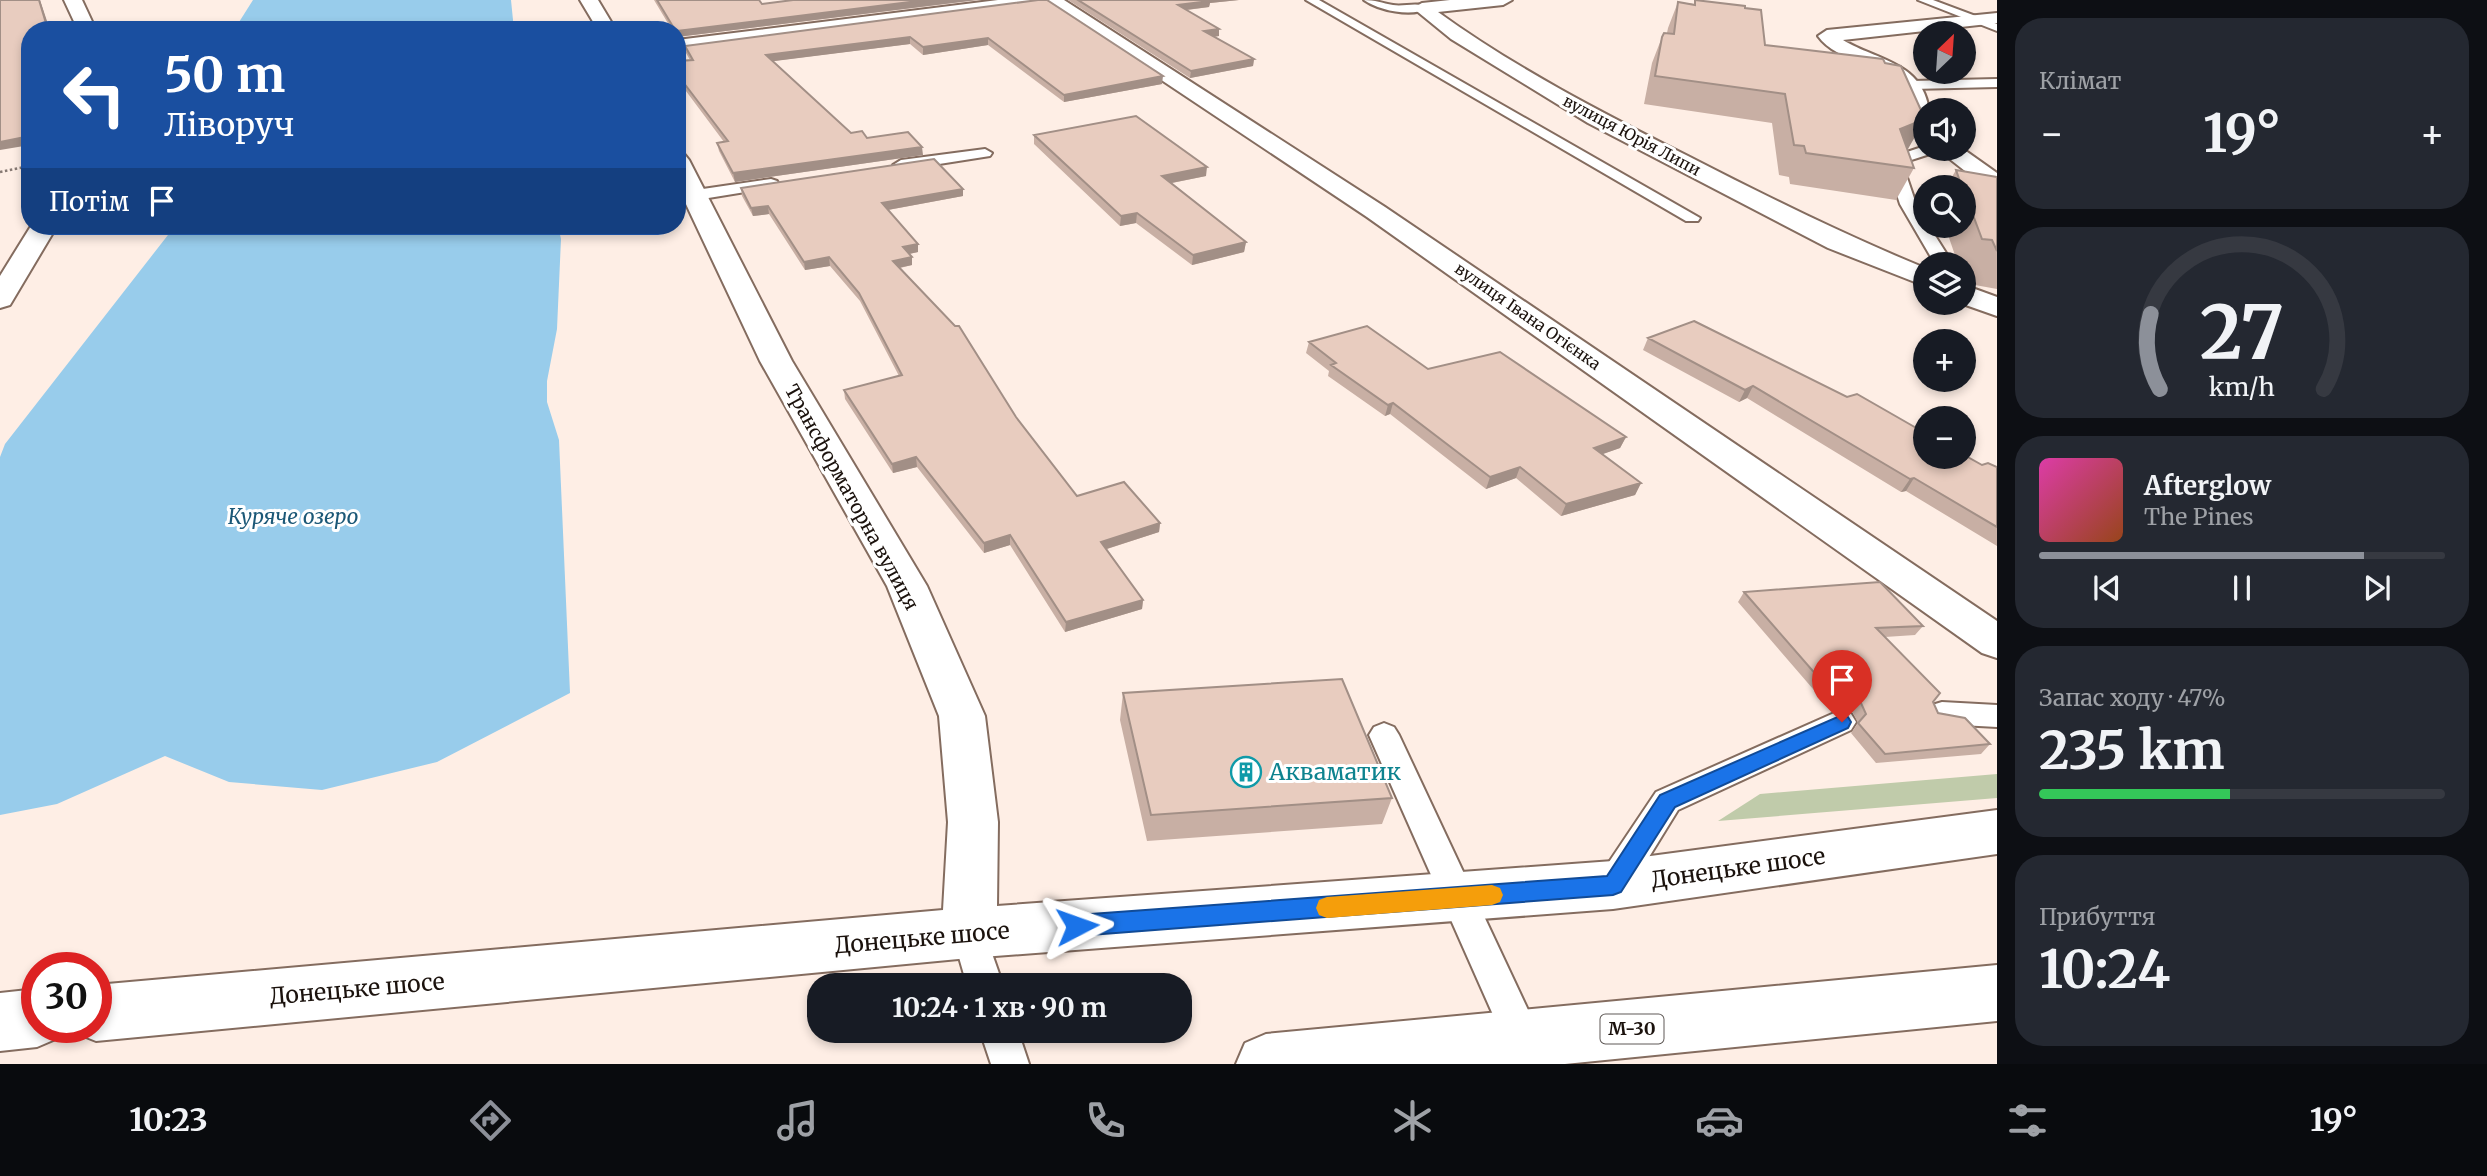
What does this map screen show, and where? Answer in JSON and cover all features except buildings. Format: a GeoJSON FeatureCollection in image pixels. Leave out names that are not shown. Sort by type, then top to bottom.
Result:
{"type":"FeatureCollection","features":[{"type":"Feature","properties":{"kind":"main road"},"geometry":{"type":"LineString","coordinates":[[589,0],[602,21]]}},
{"type":"Feature","properties":{"kind":"main road"},"geometry":{"type":"LineString","coordinates":[[686,45],[1040,0]]}},
{"type":"Feature","properties":{"kind":"main road","name":"вулиця Івана Огієнка"},"geometry":{"type":"LineString","coordinates":[[1052,0],[1376,212],[1997,642]]}},
{"type":"Feature","properties":{"kind":"main road"},"geometry":{"type":"LineString","coordinates":[[1422,8],[1503,0]]}},
{"type":"Feature","properties":{"kind":"main road"},"geometry":{"type":"LineString","coordinates":[[75,1],[83,21]]}},
{"type":"Feature","properties":{"kind":"main road","name":"вулиця Юрія Липи"},"geometry":{"type":"LineString","coordinates":[[1422,8],[1458,35],[1596,118],[1837,242],[1913,273]]}},
{"type":"Feature","properties":{"kind":"main road"},"geometry":{"type":"LineString","coordinates":[[1915,98],[1912,85],[1903,77],[1838,48],[1827,36],[1987,20]]}},
{"type":"Feature","properties":{"kind":"main road"},"geometry":{"type":"LineString","coordinates":[[1965,161],[1997,184]]}},
{"type":"Feature","properties":{"kind":"main road","name":"Трансформаторна вулиця"},"geometry":{"type":"LineString","coordinates":[[686,177],[776,361],[907,586],[962,716],[974,822],[969,933]]}},
{"type":"Feature","properties":{"kind":"main road"},"geometry":{"type":"LineString","coordinates":[[0,299],[39,235]]}},
{"type":"Feature","properties":{"kind":"main road"},"geometry":{"type":"LineString","coordinates":[[1976,299],[1997,307]]}},
{"type":"Feature","properties":{"kind":"main road","name":"Донецьке шосе"},"geometry":{"type":"LineString","coordinates":[[112,1012],[969,933],[1613,886],[1997,832]]}},
{"type":"Feature","properties":{"kind":"main road","name":"М-30"},"geometry":{"type":"LineString","coordinates":[[1266,1064],[1997,993]]}},
{"type":"Feature","properties":{"kind":"main road"},"geometry":{"type":"LineString","coordinates":[[0,1022],[21,1020]]}},
{"type":"Feature","properties":{"kind":"lane"},"geometry":{"type":"LineString","coordinates":[[1311,0],[1692,218]]}},
{"type":"Feature","properties":{"kind":"lane"},"geometry":{"type":"LineString","coordinates":[[1369,0],[1392,8],[1422,8]]}},
{"type":"Feature","properties":{"kind":"lane"},"geometry":{"type":"LineString","coordinates":[[1923,0],[1987,20],[1997,28]]}},
{"type":"Feature","properties":{"kind":"lane"},"geometry":{"type":"LineString","coordinates":[[1912,85],[1997,83]]}},
{"type":"Feature","properties":{"kind":"lane"},"geometry":{"type":"LineString","coordinates":[[888,167],[985,153]]}},
{"type":"Feature","properties":{"kind":"lane"},"geometry":{"type":"LineString","coordinates":[[1913,155],[1894,161],[1908,204],[1937,252]]}},
{"type":"Feature","properties":{"kind":"lane"},"geometry":{"type":"LineString","coordinates":[[696,195],[792,181]]}},
{"type":"Feature","properties":{"kind":"lane"},"geometry":{"type":"LineString","coordinates":[[1942,713],[1997,716]]}},
{"type":"Feature","properties":{"kind":"lane"},"geometry":{"type":"LineString","coordinates":[[1613,886],[1667,801],[1842,722]]}},
{"type":"Feature","properties":{"kind":"lane"},"geometry":{"type":"LineString","coordinates":[[1384,735],[1523,1040]]}},
{"type":"Feature","properties":{"kind":"lane"},"geometry":{"type":"LineString","coordinates":[[969,933],[981,973]]}},
{"type":"Feature","properties":{"kind":"lane"},"geometry":{"type":"LineString","coordinates":[[1003,1043],[1010,1064]]}},
{"type":"Feature","properties":{"kind":"path"},"geometry":{"type":"LineString","coordinates":[[0,172],[21,168]]}},
{"type":"Feature","properties":{"kind":"green space"},"geometry":{"type":"Polygon","coordinates":[[[1997,774],[1997,798],[1718,821],[1760,794],[1997,774]]]}},
{"type":"Feature","properties":{"kind":"water"},"geometry":{"type":"Polygon","coordinates":[[[253,0],[511,0],[513,21],[240,21],[253,0]]]}},
{"type":"Feature","properties":{"kind":"water","name":"Куряче озеро"},"geometry":{"type":"Polygon","coordinates":[[[168,235],[560,235],[557,329],[547,381],[547,402],[559,440],[570,693],[437,762],[322,790],[229,782],[165,756],[57,804],[0,815],[0,457],[5,444],[168,235]]]}},
{"type":"Feature","properties":{"kind":"slow traffic"},"geometry":{"type":"LineString","coordinates":[[1327,908],[1492,895]]}},
{"type":"Feature","properties":{"kind":"place","name":"Акваматик"},"geometry":{"type":"Point","coordinates":[1246,772]}},
{"type":"Feature","properties":{"kind":"route"},"geometry":{"type":"LineString","coordinates":[[1077,926],[1613,886],[1667,801],[1842,722]]}}]}
